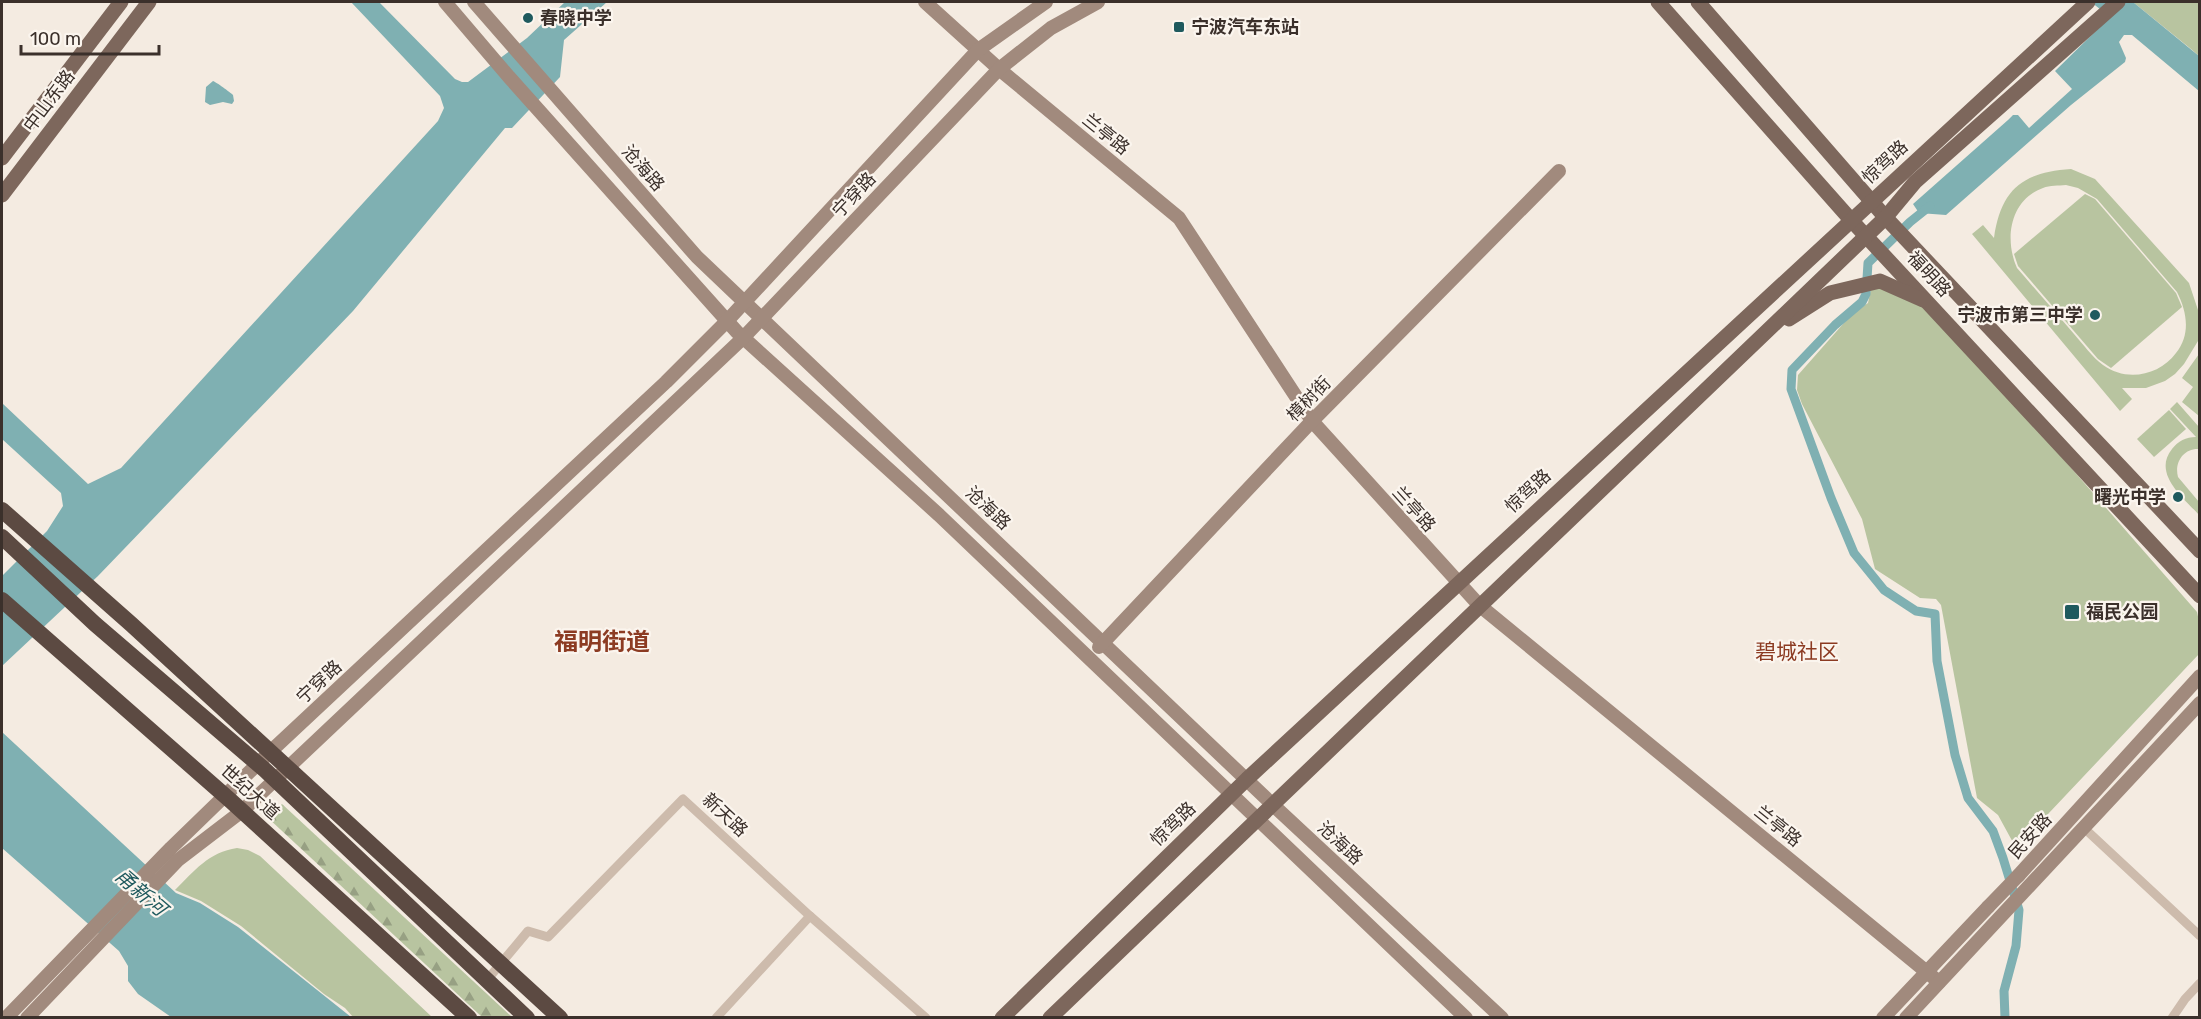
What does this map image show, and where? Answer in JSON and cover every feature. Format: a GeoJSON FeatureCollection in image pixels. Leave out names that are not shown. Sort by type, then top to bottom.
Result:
{"type":"FeatureCollection","features":[{"type":"Feature","properties":{"kind":"highway"},"geometry":{"type":"LineString","coordinates":[[2,510],[270,752],[282,774],[381,852],[428,898],[560,1017]]}},
{"type":"Feature","properties":{"kind":"highway","name":"世纪大道"},"geometry":{"type":"LineString","coordinates":[[2,537],[95,624],[258,765],[282,774],[526,1017]]}},
{"type":"Feature","properties":{"kind":"highway","name":"世纪大道"},"geometry":{"type":"LineString","coordinates":[[2,600],[242,811],[469,1017]]}},
{"type":"Feature","properties":{"kind":"main road","name":"中山东路"},"geometry":{"type":"LineString","coordinates":[[2,158],[121,2]]}},
{"type":"Feature","properties":{"kind":"main road","name":"中山东路"},"geometry":{"type":"LineString","coordinates":[[2,195],[149,2]]}},
{"type":"Feature","properties":{"kind":"main road"},"geometry":{"type":"LineString","coordinates":[[445,2],[743,338],[939,515],[1466,1017]]}},
{"type":"Feature","properties":{"kind":"main road","name":"沧海路"},"geometry":{"type":"LineString","coordinates":[[474,2],[697,257],[1272,804],[1502,1017]]}},
{"type":"Feature","properties":{"kind":"main road","name":"兰亭路"},"geometry":{"type":"LineString","coordinates":[[926,2],[999,69],[1179,218],[1312,421],[1479,605],[1939,982]]}},
{"type":"Feature","properties":{"kind":"main road","name":"宁穿路"},"geometry":{"type":"LineString","coordinates":[[27,1017],[80,962],[225,796],[666,382],[727,321],[978,50],[1046,2]]}},
{"type":"Feature","properties":{"kind":"main road","name":"宁穿路"},"geometry":{"type":"LineString","coordinates":[[6,1017],[69,952],[175,854],[242,811],[743,338],[999,69],[1051,28],[1098,2]]}},
{"type":"Feature","properties":{"kind":"main road","name":"福明路"},"geometry":{"type":"LineString","coordinates":[[1658,2],[1851,220],[2199,597]]}},
{"type":"Feature","properties":{"kind":"main road","name":"福明路"},"geometry":{"type":"LineString","coordinates":[[1698,2],[1886,218],[2199,551]]}},
{"type":"Feature","properties":{"kind":"main road","name":"惊驾路"},"geometry":{"type":"LineString","coordinates":[[1050,1017],[1886,218],[1915,182],[2118,2]]}},
{"type":"Feature","properties":{"kind":"main road","name":"惊驾路"},"geometry":{"type":"LineString","coordinates":[[1002,1017],[1247,779],[2086,3]]}},
{"type":"Feature","properties":{"kind":"main road","name":"樟树街"},"geometry":{"type":"LineString","coordinates":[[1090,658],[1312,421],[1559,171]]}},
{"type":"Feature","properties":{"kind":"main road"},"geometry":{"type":"LineString","coordinates":[[1759,338],[1830,293],[1873,282],[1880,281],[1928,302]]}},
{"type":"Feature","properties":{"kind":"main road","name":"民安路"},"geometry":{"type":"LineString","coordinates":[[1883,1017],[2018,876],[2199,676]]}},
{"type":"Feature","properties":{"kind":"main road","name":"民安路"},"geometry":{"type":"LineString","coordinates":[[1906,1017],[2199,703]]}},
{"type":"Feature","properties":{"kind":"street","name":"新天路"},"geometry":{"type":"LineString","coordinates":[[487,980],[528,931],[549,937],[683,799],[810,916],[926,1017]]}},
{"type":"Feature","properties":{"kind":"street"},"geometry":{"type":"LineString","coordinates":[[2084,828],[2199,936]]}},
{"type":"Feature","properties":{"kind":"street"},"geometry":{"type":"LineString","coordinates":[[716,1017],[810,916]]}},
{"type":"Feature","properties":{"kind":"street"},"geometry":{"type":"LineString","coordinates":[[2172,1017],[2199,983]]}},
{"type":"Feature","properties":{"kind":"green space"},"geometry":{"type":"Polygon","coordinates":[[[2133,2],[2199,2],[2199,56],[2191,49],[2133,2]]]}},
{"type":"Feature","properties":{"kind":"green space"},"geometry":{"type":"Polygon","coordinates":[[[2071,169],[2095,179],[2189,283],[2199,313],[2198,341],[2184,364],[2165,381],[2146,388],[2122,388],[2132,399],[2120,411],[1972,234],[1983,225],[1994,238],[2002,207],[2017,186],[2027,179],[2054,171],[2071,169]],[[2066,185],[2046,187],[2023,201],[2017,211],[2011,233],[2013,257],[2017,268],[2103,365],[2122,374],[2132,375],[2161,367],[2181,346],[2186,331],[2185,315],[2177,292],[2097,199],[2078,188],[2066,185]]]}},
{"type":"Feature","properties":{"kind":"green space"},"geometry":{"type":"Polygon","coordinates":[[[2085,194],[2095,199],[2176,293],[2182,307],[2111,368],[2098,359],[2018,266],[2014,254],[2085,194]]]}},
{"type":"Feature","properties":{"kind":"green space","name":"福民公园"},"geometry":{"type":"Polygon","coordinates":[[[1872,284],[1927,303],[2197,612],[2199,654],[2016,848],[1998,815],[1977,798],[1941,605],[1936,599],[1920,598],[1875,569],[1862,519],[1802,404],[1797,390],[1798,375],[1851,315],[1868,303],[1872,284]]]}},
{"type":"Feature","properties":{"kind":"green space"},"geometry":{"type":"Polygon","coordinates":[[[2199,354],[2199,416],[2182,402],[2193,387],[2182,378],[2199,354]]]}},
{"type":"Feature","properties":{"kind":"green space"},"geometry":{"type":"Polygon","coordinates":[[[2177,402],[2199,427],[2199,449],[2189,451],[2181,457],[2177,471],[2178,477],[2199,502],[2199,515],[2172,485],[2166,467],[2167,458],[2174,446],[2186,439],[2196,437],[2170,409],[2177,402]]]}},
{"type":"Feature","properties":{"kind":"green space"},"geometry":{"type":"Polygon","coordinates":[[[2169,410],[2186,429],[2154,457],[2137,439],[2169,410]]]}},
{"type":"Feature","properties":{"kind":"green space"},"geometry":{"type":"Polygon","coordinates":[[[282,804],[512,1017],[482,1017],[267,817],[282,804]]]}},
{"type":"Feature","properties":{"kind":"green space"},"geometry":{"type":"Polygon","coordinates":[[[237,848],[260,856],[432,1017],[353,1017],[345,1008],[324,994],[241,926],[201,901],[175,890],[210,858],[237,848]]]}},
{"type":"Feature","properties":{"kind":"water"},"geometry":{"type":"Polygon","coordinates":[[[351,2],[379,2],[455,79],[468,82],[527,38],[565,2],[607,2],[564,40],[560,77],[512,128],[505,128],[353,311],[98,576],[2,666],[2,576],[47,531],[63,506],[61,493],[2,439],[2,403],[88,484],[121,468],[438,121],[444,108],[440,96],[351,2]]]}},
{"type":"Feature","properties":{"kind":"water"},"geometry":{"type":"Polygon","coordinates":[[[2091,2],[2133,2],[2199,56],[2199,91],[2132,35],[2124,35],[2119,42],[2126,58],[2125,62],[2071,105],[1946,215],[1919,213],[1913,204],[2013,115],[2018,115],[2029,128],[2072,89],[2055,71],[2110,17],[2091,2]]]}},
{"type":"Feature","properties":{"kind":"water"},"geometry":{"type":"Polygon","coordinates":[[[213,81],[233,95],[232,104],[223,102],[210,105],[205,102],[206,87],[213,81]]]}},
{"type":"Feature","properties":{"kind":"water","name":"甬新河"},"geometry":{"type":"Polygon","coordinates":[[[2,732],[176,893],[200,903],[238,927],[351,1017],[171,1017],[138,994],[128,981],[128,966],[119,951],[2,848],[2,732]]]}},
{"type":"Feature","properties":{"kind":"waterway"},"geometry":{"type":"LineString","coordinates":[[1930,206],[1868,263],[1866,294],[1862,302],[1835,325],[1792,370],[1791,389],[1854,553],[1884,590],[1916,611],[1935,614],[1937,661],[1955,755],[1968,798],[1993,831],[2019,910],[2016,946],[2004,991],[2005,1018]]}},
{"type":"Feature","properties":{"kind":"place","name":"春晓中学"},"geometry":{"type":"Point","coordinates":[528,18]}},
{"type":"Feature","properties":{"kind":"place","name":"宁波汽车东站"},"geometry":{"type":"Point","coordinates":[1179,27]}},
{"type":"Feature","properties":{"kind":"place","name":"宁波市第三中学"},"geometry":{"type":"Point","coordinates":[2095,315]}},
{"type":"Feature","properties":{"kind":"place","name":"曙光中学"},"geometry":{"type":"Point","coordinates":[2178,497]}},
{"type":"Feature","properties":{"kind":"place","name":"福民公园"},"geometry":{"type":"Point","coordinates":[2072,612]}},
{"type":"Feature","properties":{"kind":"district","name":"福明街道"},"geometry":{"type":"Point","coordinates":[602,642]}},
{"type":"Feature","properties":{"kind":"district","name":"碧城社区"},"geometry":{"type":"Point","coordinates":[1797,651]}}]}
